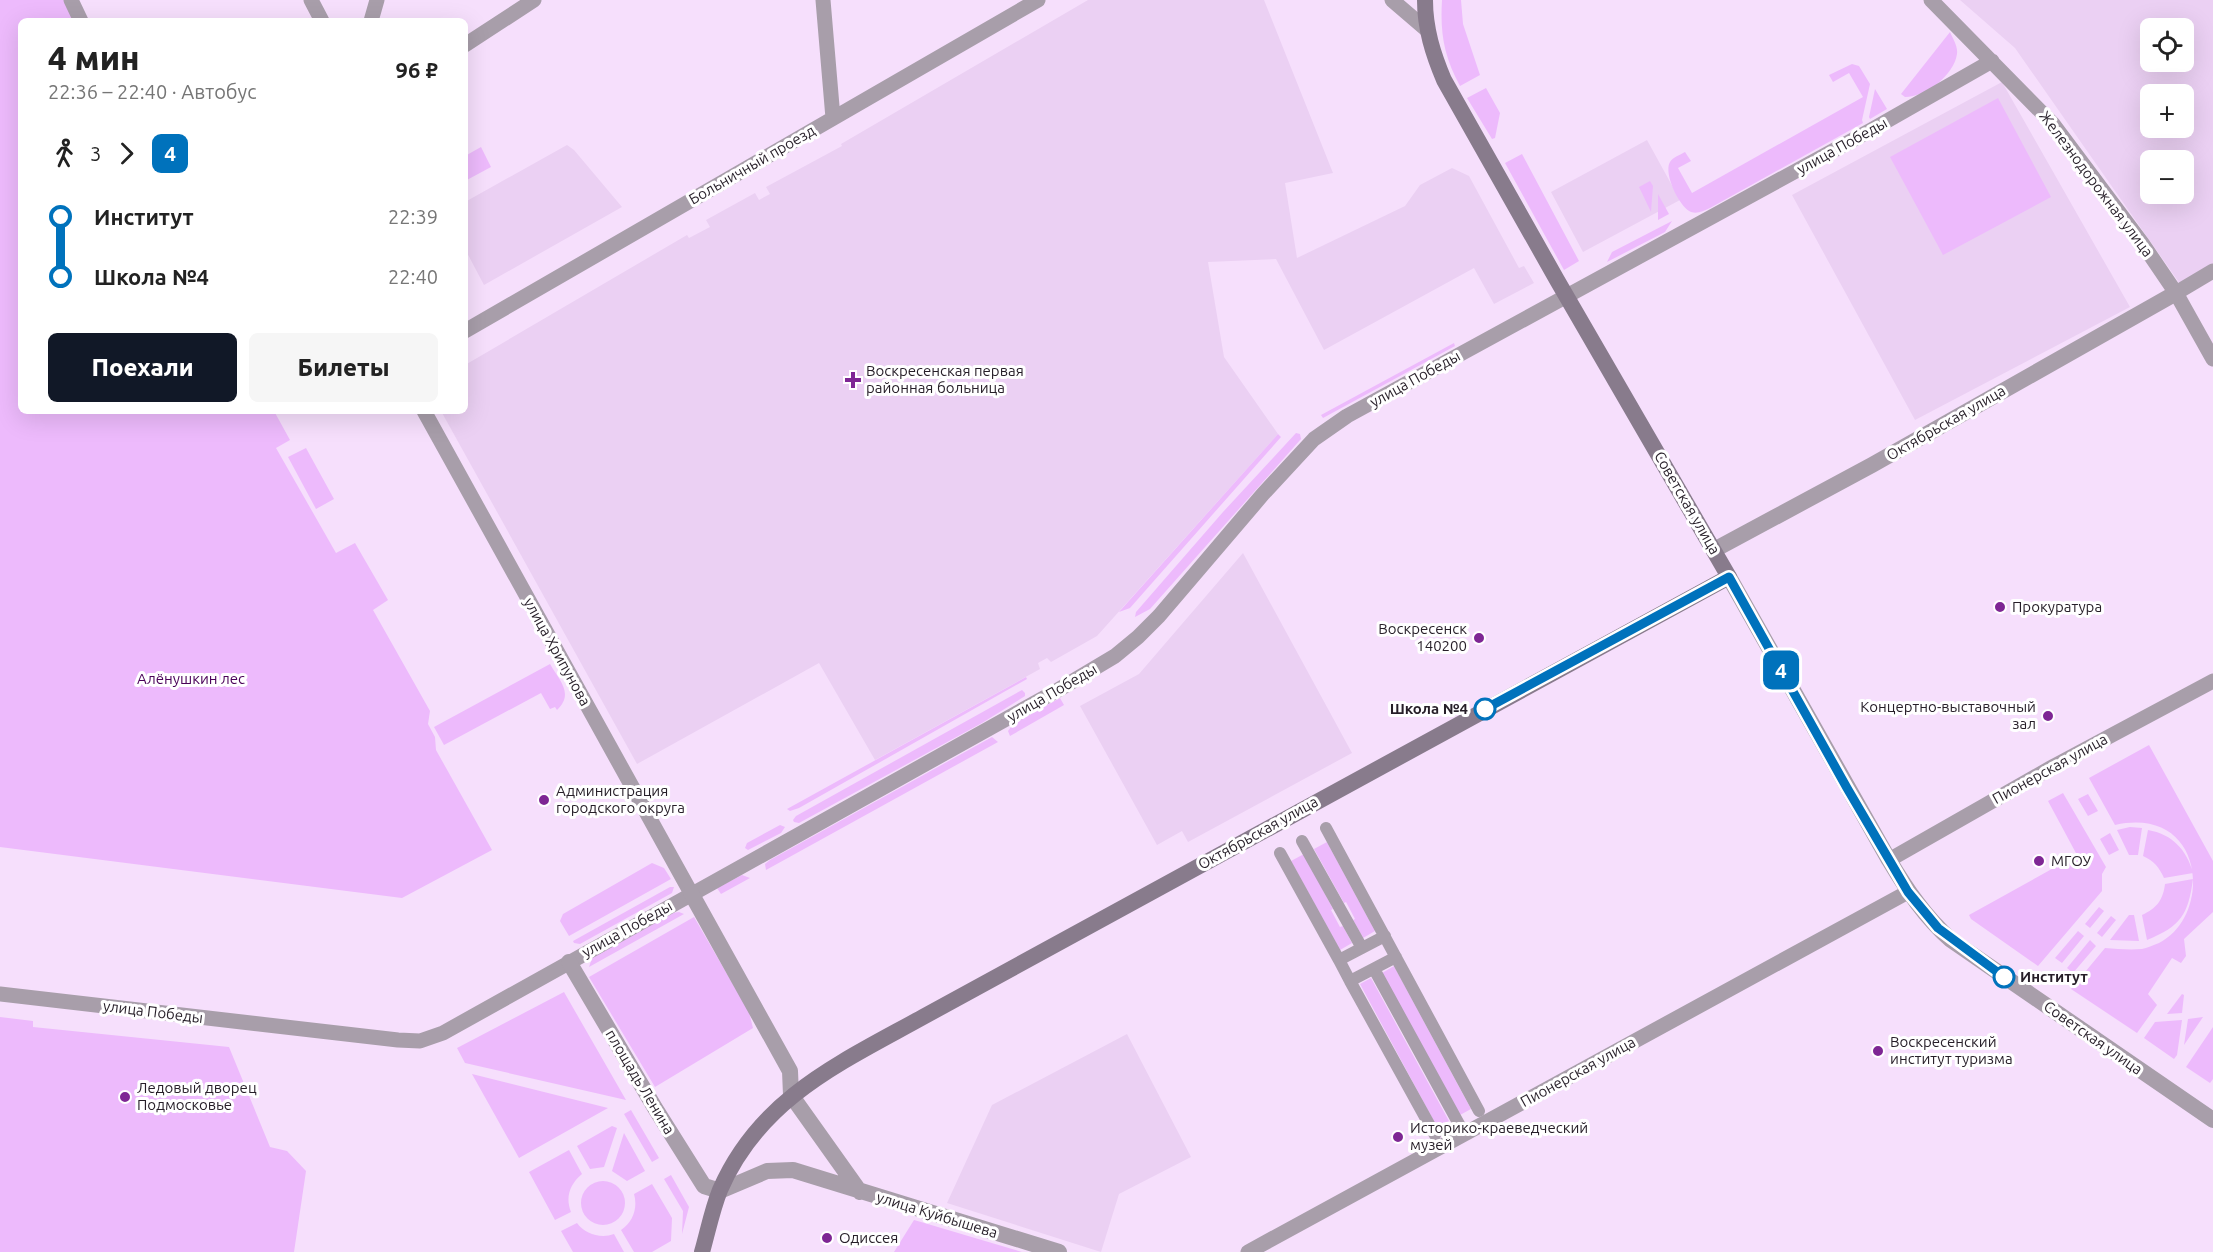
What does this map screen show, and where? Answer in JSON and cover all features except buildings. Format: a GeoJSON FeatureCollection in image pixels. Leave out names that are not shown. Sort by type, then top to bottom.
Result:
{"type":"FeatureCollection","features":[{"type":"Feature","properties":{"kind":"main road","name":"Советская улица"},"geometry":{"type":"LineString","coordinates":[[1425,0],[1427,30],[1444,80],[1729,577]]}},
{"type":"Feature","properties":{"kind":"main road","name":"Октябрьская улица"},"geometry":{"type":"LineString","coordinates":[[702,1252],[720,1191],[743,1148],[791,1095],[829,1069],[1729,577]]}},
{"type":"Feature","properties":{"kind":"street"},"geometry":{"type":"LineString","coordinates":[[71,0],[80,18]]}},
{"type":"Feature","properties":{"kind":"street"},"geometry":{"type":"LineString","coordinates":[[311,0],[320,18]]}},
{"type":"Feature","properties":{"kind":"street"},"geometry":{"type":"LineString","coordinates":[[372,18],[377,0]]}},
{"type":"Feature","properties":{"kind":"street"},"geometry":{"type":"LineString","coordinates":[[468,43],[534,0]]}},
{"type":"Feature","properties":{"kind":"street"},"geometry":{"type":"LineString","coordinates":[[823,0],[833,118]]}},
{"type":"Feature","properties":{"kind":"street","name":"Больничный проезд"},"geometry":{"type":"LineString","coordinates":[[468,329],[1038,0]]}},
{"type":"Feature","properties":{"kind":"street"},"geometry":{"type":"LineString","coordinates":[[1392,0],[1427,30]]}},
{"type":"Feature","properties":{"kind":"street","name":"Железнодорожная улица"},"geometry":{"type":"LineString","coordinates":[[1931,0],[2053,124],[2142,243],[2176,293],[2213,359]]}},
{"type":"Feature","properties":{"kind":"street","name":"улица Победы"},"geometry":{"type":"LineString","coordinates":[[0,994],[389,1039],[420,1041],[443,1033],[1115,656],[1159,616],[1263,494],[1314,440],[1347,416],[1871,130],[1992,61]]}},
{"type":"Feature","properties":{"kind":"street"},"geometry":{"type":"LineString","coordinates":[[2176,293],[2213,271]]}},
{"type":"Feature","properties":{"kind":"street","name":"Октябрьская улица"},"geometry":{"type":"LineString","coordinates":[[1714,550],[1872,465],[2176,293]]}},
{"type":"Feature","properties":{"kind":"street","name":"улица Хрипунова"},"geometry":{"type":"LineString","coordinates":[[426,414],[691,893]]}},
{"type":"Feature","properties":{"kind":"street","name":"Советская улица"},"geometry":{"type":"LineString","coordinates":[[1729,577],[1908,892],[1938,928],[1951,940],[2213,1120]]}},
{"type":"Feature","properties":{"kind":"street","name":"Пионерская улица"},"geometry":{"type":"LineString","coordinates":[[1889,860],[2054,766],[2213,681]]}},
{"type":"Feature","properties":{"kind":"street"},"geometry":{"type":"LineString","coordinates":[[1326,828],[1479,1111]]}},
{"type":"Feature","properties":{"kind":"street"},"geometry":{"type":"LineString","coordinates":[[1302,841],[1362,948]]}},
{"type":"Feature","properties":{"kind":"street"},"geometry":{"type":"LineString","coordinates":[[1280,853],[1435,1135]]}},
{"type":"Feature","properties":{"kind":"street","name":"Пионерская улица"},"geometry":{"type":"LineString","coordinates":[[1248,1252],[1908,892]]}},
{"type":"Feature","properties":{"kind":"street"},"geometry":{"type":"LineString","coordinates":[[691,893],[790,1071],[791,1095]]}},
{"type":"Feature","properties":{"kind":"street"},"geometry":{"type":"LineString","coordinates":[[1339,960],[1385,936]]}},
{"type":"Feature","properties":{"kind":"street"},"geometry":{"type":"LineString","coordinates":[[1350,981],[1396,957]]}},
{"type":"Feature","properties":{"kind":"street","name":"площадь Ленина"},"geometry":{"type":"LineString","coordinates":[[569,962],[704,1186],[720,1191]]}},
{"type":"Feature","properties":{"kind":"street"},"geometry":{"type":"LineString","coordinates":[[1374,969],[1460,1126]]}},
{"type":"Feature","properties":{"kind":"street","name":"улица Куйбышева"},"geometry":{"type":"LineString","coordinates":[[791,1095],[860,1192],[1059,1252]]}},
{"type":"Feature","properties":{"kind":"street"},"geometry":{"type":"LineString","coordinates":[[720,1191],[753,1175],[777,1169],[793,1170],[860,1192]]}},
{"type":"Feature","properties":{"kind":"shaded area","name":"Воскресенская первая районная больница"},"geometry":{"type":"Polygon","coordinates":[[[1088,0],[1264,0],[1333,173],[1285,183],[1297,258],[1405,206],[1420,185],[1452,168],[1469,176],[1519,268],[1524,266],[1534,283],[1494,304],[1474,268],[1324,350],[1276,259],[1208,262],[1224,357],[1278,434],[1097,636],[1051,662],[1047,658],[1038,663],[1040,669],[875,760],[819,663],[637,764],[443,414],[468,414],[468,363],[687,235],[689,238],[710,227],[706,220],[755,193],[759,200],[770,194],[766,187],[842,146],[841,144],[1088,0]]]}},
{"type":"Feature","properties":{"kind":"shaded area"},"geometry":{"type":"Polygon","coordinates":[[[1960,0],[2213,0],[2213,275],[2185,291],[2015,48],[1960,0]]]}},
{"type":"Feature","properties":{"kind":"shaded area"},"geometry":{"type":"Polygon","coordinates":[[[2002,82],[2130,307],[1915,420],[1792,195],[2002,82]]]}},
{"type":"Feature","properties":{"kind":"shaded area"},"geometry":{"type":"Polygon","coordinates":[[[1647,140],[1680,200],[1583,252],[1551,192],[1647,140]]]}},
{"type":"Feature","properties":{"kind":"shaded area"},"geometry":{"type":"Polygon","coordinates":[[[567,145],[574,150],[622,207],[484,285],[468,255],[468,200],[567,145]]]}},
{"type":"Feature","properties":{"kind":"shaded area"},"geometry":{"type":"Polygon","coordinates":[[[1243,553],[1352,753],[1188,842],[1182,831],[1157,845],[1080,706],[1139,674],[1243,553]]]}},
{"type":"Feature","properties":{"kind":"shaded area"},"geometry":{"type":"Polygon","coordinates":[[[1127,1034],[1191,1157],[1119,1194],[1101,1252],[947,1203],[992,1105],[1127,1034]]]}},
{"type":"Feature","properties":{"kind":"green space","name":"Алёнушкин лес"},"geometry":{"type":"Polygon","coordinates":[[[0,0],[64,0],[73,18],[18,18],[18,414],[276,414],[290,440],[276,448],[336,553],[355,543],[388,600],[373,610],[430,711],[428,724],[435,737],[436,750],[492,850],[402,898],[0,847],[0,0]]]}},
{"type":"Feature","properties":{"kind":"green space"},"geometry":{"type":"Polygon","coordinates":[[[1442,0],[1461,0],[1463,24],[1480,75],[1460,86],[1450,65],[1444,44],[1442,0]]]}},
{"type":"Feature","properties":{"kind":"green space"},"geometry":{"type":"Polygon","coordinates":[[[1950,32],[1957,51],[1951,70],[1930,89],[1905,97],[1901,94],[1950,32]]]}},
{"type":"Feature","properties":{"kind":"green space"},"geometry":{"type":"Polygon","coordinates":[[[1852,64],[1859,66],[1870,84],[1863,123],[1710,208],[1694,213],[1682,204],[1669,174],[1668,167],[1673,159],[1685,152],[1691,161],[1678,168],[1692,193],[1863,97],[1849,73],[1833,82],[1829,75],[1852,64]]]}},
{"type":"Feature","properties":{"kind":"green space"},"geometry":{"type":"Polygon","coordinates":[[[1486,88],[1500,113],[1495,138],[1492,139],[1467,98],[1486,88]]]}},
{"type":"Feature","properties":{"kind":"green space"},"geometry":{"type":"Polygon","coordinates":[[[1875,89],[1887,109],[1870,119],[1869,117],[1875,89]]]}},
{"type":"Feature","properties":{"kind":"green space"},"geometry":{"type":"Polygon","coordinates":[[[1998,98],[2051,197],[1943,255],[1890,157],[1998,98]]]}},
{"type":"Feature","properties":{"kind":"green space"},"geometry":{"type":"Polygon","coordinates":[[[481,147],[491,167],[468,179],[468,154],[481,147]]]}},
{"type":"Feature","properties":{"kind":"green space"},"geometry":{"type":"Polygon","coordinates":[[[1522,154],[1579,261],[1564,270],[1505,163],[1522,154]]]}},
{"type":"Feature","properties":{"kind":"green space"},"geometry":{"type":"Polygon","coordinates":[[[1650,181],[1653,186],[1651,212],[1639,187],[1650,181]]]}},
{"type":"Feature","properties":{"kind":"green space"},"geometry":{"type":"Polygon","coordinates":[[[1658,194],[1669,214],[1658,220],[1658,194]]]}},
{"type":"Feature","properties":{"kind":"green space"},"geometry":{"type":"Polygon","coordinates":[[[1672,221],[1665,232],[1607,262],[1612,252],[1672,221]]]}},
{"type":"Feature","properties":{"kind":"green space"},"geometry":{"type":"Polygon","coordinates":[[[1454,343],[1455,346],[1323,418],[1321,415],[1454,343]]]}},
{"type":"Feature","properties":{"kind":"green space"},"geometry":{"type":"Polygon","coordinates":[[[1296,433],[1300,434],[1301,439],[1150,609],[1135,617],[1136,612],[1223,512],[1296,433]]]}},
{"type":"Feature","properties":{"kind":"green space"},"geometry":{"type":"Polygon","coordinates":[[[1278,434],[1281,437],[1130,608],[1119,612],[1278,434]]]}},
{"type":"Feature","properties":{"kind":"green space"},"geometry":{"type":"Polygon","coordinates":[[[306,448],[334,499],[316,509],[288,457],[306,448]]]}},
{"type":"Feature","properties":{"kind":"green space"},"geometry":{"type":"Polygon","coordinates":[[[550,664],[564,687],[565,693],[562,704],[557,710],[555,707],[550,709],[541,693],[444,745],[434,727],[550,664]]]}},
{"type":"Feature","properties":{"kind":"green space"},"geometry":{"type":"Polygon","coordinates":[[[1026,677],[1027,679],[799,808],[790,811],[787,809],[1026,677]]]}},
{"type":"Feature","properties":{"kind":"green space"},"geometry":{"type":"Polygon","coordinates":[[[1022,690],[1025,696],[982,723],[799,823],[794,822],[796,816],[1022,690]]]}},
{"type":"Feature","properties":{"kind":"green space"},"geometry":{"type":"Polygon","coordinates":[[[1060,698],[1064,705],[1010,736],[1008,731],[1014,723],[1060,698]]]}},
{"type":"Feature","properties":{"kind":"green space"},"geometry":{"type":"Polygon","coordinates":[[[992,737],[998,742],[766,870],[765,864],[770,860],[992,737]]]}},
{"type":"Feature","properties":{"kind":"green space"},"geometry":{"type":"Polygon","coordinates":[[[2149,745],[2213,861],[2213,912],[2184,939],[2186,956],[2181,963],[2172,958],[2148,994],[2157,1005],[2137,1033],[2071,989],[2105,948],[2142,949],[2159,943],[2176,929],[2188,910],[2193,889],[2191,866],[2183,846],[2168,831],[2145,823],[2115,825],[2089,778],[2149,745]]]}},
{"type":"Feature","properties":{"kind":"green space"},"geometry":{"type":"Polygon","coordinates":[[[2063,793],[2106,867],[2102,874],[2102,891],[2038,966],[1971,919],[1969,915],[2077,855],[2048,801],[2063,793]]]}},
{"type":"Feature","properties":{"kind":"green space"},"geometry":{"type":"Polygon","coordinates":[[[2088,794],[2098,811],[2088,816],[2078,799],[2088,794]]]}},
{"type":"Feature","properties":{"kind":"green space"},"geometry":{"type":"Polygon","coordinates":[[[780,825],[785,827],[781,833],[748,850],[745,848],[747,843],[780,825]]]}},
{"type":"Feature","properties":{"kind":"green space"},"geometry":{"type":"Polygon","coordinates":[[[2130,827],[2142,828],[2138,855],[2129,855],[2117,830],[2130,827]]]}},
{"type":"Feature","properties":{"kind":"green space"},"geometry":{"type":"Polygon","coordinates":[[[2148,830],[2164,835],[2177,844],[2187,857],[2193,873],[2164,878],[2156,865],[2143,856],[2148,830]]]}},
{"type":"Feature","properties":{"kind":"green space"},"geometry":{"type":"Polygon","coordinates":[[[2110,833],[2119,850],[2109,855],[2100,839],[2110,833]]]}},
{"type":"Feature","properties":{"kind":"green space"},"geometry":{"type":"Polygon","coordinates":[[[1327,842],[1375,931],[1363,938],[1346,902],[1344,903],[1314,849],[1327,842]]]}},
{"type":"Feature","properties":{"kind":"green space"},"geometry":{"type":"Polygon","coordinates":[[[1304,854],[1340,927],[1343,926],[1352,943],[1340,950],[1291,861],[1304,854]]]}},
{"type":"Feature","properties":{"kind":"green space"},"geometry":{"type":"Polygon","coordinates":[[[652,863],[664,868],[671,879],[569,936],[560,921],[563,914],[652,863]]]}},
{"type":"Feature","properties":{"kind":"green space"},"geometry":{"type":"Polygon","coordinates":[[[742,875],[750,878],[721,894],[717,888],[742,875]]]}},
{"type":"Feature","properties":{"kind":"green space"},"geometry":{"type":"Polygon","coordinates":[[[2193,879],[2188,902],[2181,918],[2168,930],[2147,940],[2142,915],[2158,903],[2163,895],[2165,884],[2193,879]]]}},
{"type":"Feature","properties":{"kind":"green space"},"geometry":{"type":"Polygon","coordinates":[[[670,887],[674,887],[672,893],[580,944],[574,943],[573,941],[670,887]]]}},
{"type":"Feature","properties":{"kind":"green space"},"geometry":{"type":"Polygon","coordinates":[[[2099,907],[2104,911],[2090,928],[2085,924],[2099,907]]]}},
{"type":"Feature","properties":{"kind":"green space"},"geometry":{"type":"Polygon","coordinates":[[[673,913],[684,914],[589,967],[592,958],[673,913]]]}},
{"type":"Feature","properties":{"kind":"green space"},"geometry":{"type":"Polygon","coordinates":[[[2129,915],[2134,915],[2139,941],[2110,940],[2129,915]]]}},
{"type":"Feature","properties":{"kind":"green space"},"geometry":{"type":"Polygon","coordinates":[[[2111,916],[2116,920],[2102,937],[2097,933],[2111,916]]]}},
{"type":"Feature","properties":{"kind":"green space"},"geometry":{"type":"Polygon","coordinates":[[[694,917],[749,1012],[753,1028],[655,1087],[589,977],[694,917]]]}},
{"type":"Feature","properties":{"kind":"green space"},"geometry":{"type":"Polygon","coordinates":[[[2078,931],[2084,936],[2062,963],[2055,958],[2078,931]]]}},
{"type":"Feature","properties":{"kind":"green space"},"geometry":{"type":"Polygon","coordinates":[[[2090,940],[2096,946],[2073,973],[2067,968],[2090,940]]]}},
{"type":"Feature","properties":{"kind":"green space"},"geometry":{"type":"Polygon","coordinates":[[[1394,966],[1471,1109],[1460,1115],[1382,973],[1394,966]]]}},
{"type":"Feature","properties":{"kind":"green space"},"geometry":{"type":"Polygon","coordinates":[[[1371,978],[1449,1121],[1437,1127],[1360,984],[1371,978]]]}},
{"type":"Feature","properties":{"kind":"green space"},"geometry":{"type":"Polygon","coordinates":[[[564,992],[626,1100],[465,1063],[457,1048],[564,992]]]}},
{"type":"Feature","properties":{"kind":"green space"},"geometry":{"type":"Polygon","coordinates":[[[2182,994],[2184,995],[2182,1013],[2167,1014],[2182,994]]]}},
{"type":"Feature","properties":{"kind":"green space","name":"Ледовый дворец Подмосковье"},"geometry":{"type":"Polygon","coordinates":[[[0,1017],[33,1021],[33,1027],[229,1047],[270,1147],[287,1151],[306,1171],[294,1252],[0,1252],[0,1017]]]}},
{"type":"Feature","properties":{"kind":"green space"},"geometry":{"type":"Polygon","coordinates":[[[2203,1017],[2184,1045],[2188,1019],[2203,1017]]]}},
{"type":"Feature","properties":{"kind":"green space"},"geometry":{"type":"Polygon","coordinates":[[[2182,1020],[2177,1055],[2174,1059],[2144,1038],[2155,1022],[2182,1020]]]}},
{"type":"Feature","properties":{"kind":"green space"},"geometry":{"type":"Polygon","coordinates":[[[2213,1027],[2213,1079],[2210,1083],[2186,1067],[2213,1027]]]}},
{"type":"Feature","properties":{"kind":"green space"},"geometry":{"type":"Polygon","coordinates":[[[472,1074],[608,1108],[519,1158],[472,1074]]]}},
{"type":"Feature","properties":{"kind":"green space"},"geometry":{"type":"Polygon","coordinates":[[[631,1110],[659,1158],[652,1162],[624,1114],[631,1110]]]}},
{"type":"Feature","properties":{"kind":"green space"},"geometry":{"type":"Polygon","coordinates":[[[612,1126],[617,1128],[604,1167],[590,1169],[577,1146],[612,1126]]]}},
{"type":"Feature","properties":{"kind":"green space"},"geometry":{"type":"Polygon","coordinates":[[[624,1133],[645,1171],[627,1181],[612,1171],[624,1133]]]}},
{"type":"Feature","properties":{"kind":"green space"},"geometry":{"type":"Polygon","coordinates":[[[569,1150],[582,1174],[574,1182],[570,1191],[568,1201],[571,1212],[555,1220],[529,1172],[569,1150]]]}},
{"type":"Feature","properties":{"kind":"green space"},"geometry":{"type":"Polygon","coordinates":[[[671,1175],[689,1207],[682,1234],[683,1211],[664,1179],[671,1175]]]}},
{"type":"Feature","properties":{"kind":"green space"},"geometry":{"type":"Polygon","coordinates":[[[603,1181],[618,1188],[625,1203],[618,1218],[603,1225],[588,1218],[581,1203],[588,1188],[603,1181]]]}},
{"type":"Feature","properties":{"kind":"green space"},"geometry":{"type":"Polygon","coordinates":[[[652,1184],[672,1218],[671,1241],[652,1252],[634,1252],[621,1230],[634,1214],[634,1194],[652,1184]]]}},
{"type":"Feature","properties":{"kind":"green space"},"geometry":{"type":"Polygon","coordinates":[[[914,1220],[921,1222],[1022,1252],[894,1252],[914,1220]]]}},
{"type":"Feature","properties":{"kind":"green space"},"geometry":{"type":"Polygon","coordinates":[[[577,1223],[594,1235],[614,1234],[624,1252],[573,1252],[561,1231],[577,1223]]]}},
{"type":"Feature","properties":{"kind":"bus line","name":"4"},"geometry":{"type":"LineString","coordinates":[[1485,709],[1729,577],[1908,892],[1951,940],[2004,977]]}},
{"type":"Feature","properties":{"kind":"place","name":"Воскресенская первая районная больница"},"geometry":{"type":"Point","coordinates":[853,380]}},
{"type":"Feature","properties":{"kind":"place","name":"Прокуратура"},"geometry":{"type":"Point","coordinates":[2000,607]}},
{"type":"Feature","properties":{"kind":"place","name":"Воскресенск 140200"},"geometry":{"type":"Point","coordinates":[1479,638]}},
{"type":"Feature","properties":{"kind":"place","name":"Школа №4"},"geometry":{"type":"Point","coordinates":[1485,709]}},
{"type":"Feature","properties":{"kind":"place","name":"Концертно-выставочный зал"},"geometry":{"type":"Point","coordinates":[2048,716]}},
{"type":"Feature","properties":{"kind":"place","name":"Администрация городского округа"},"geometry":{"type":"Point","coordinates":[544,800]}},
{"type":"Feature","properties":{"kind":"place","name":"МГОУ"},"geometry":{"type":"Point","coordinates":[2039,861]}},
{"type":"Feature","properties":{"kind":"place","name":"Институт"},"geometry":{"type":"Point","coordinates":[2004,977]}},
{"type":"Feature","properties":{"kind":"place","name":"Воскресенский институт туризма"},"geometry":{"type":"Point","coordinates":[1878,1051]}},
{"type":"Feature","properties":{"kind":"place","name":"Ледовый дворец Подмосковье"},"geometry":{"type":"Point","coordinates":[125,1097]}},
{"type":"Feature","properties":{"kind":"place","name":"Историко-краеведческий музей"},"geometry":{"type":"Point","coordinates":[1398,1137]}},
{"type":"Feature","properties":{"kind":"place","name":"Одиссея"},"geometry":{"type":"Point","coordinates":[827,1238]}}]}
